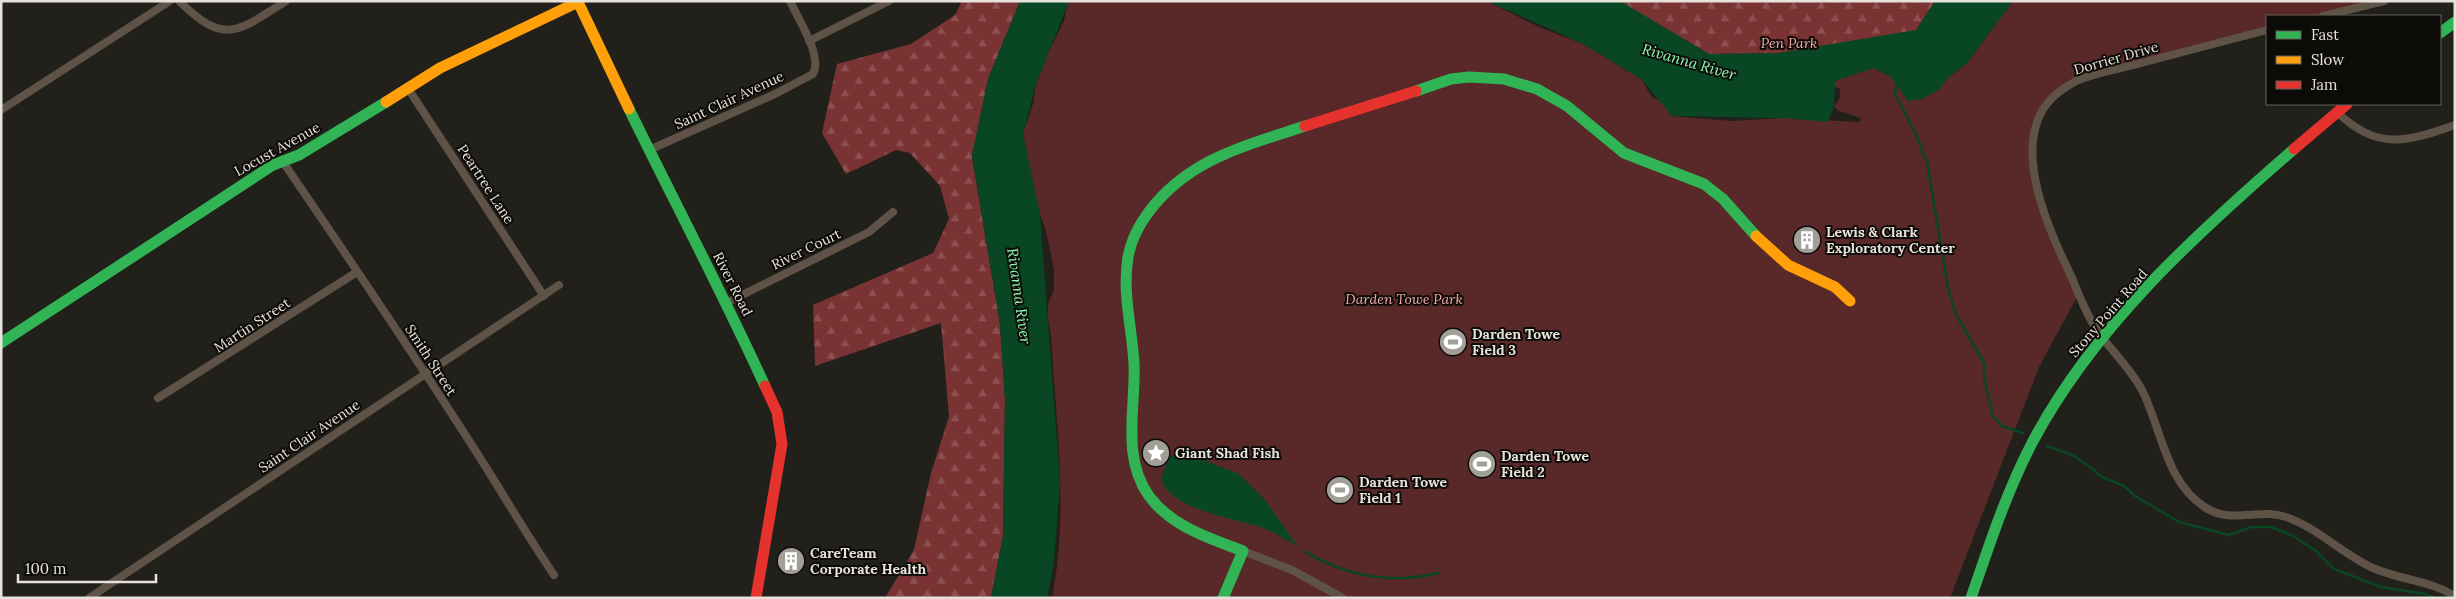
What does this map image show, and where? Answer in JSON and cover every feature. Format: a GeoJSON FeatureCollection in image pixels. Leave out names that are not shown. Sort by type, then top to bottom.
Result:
{"type":"FeatureCollection","features":[{"type":"Feature","properties":{"kind":"street"},"geometry":{"type":"LineString","coordinates":[[1,110],[170,1]]}},
{"type":"Feature","properties":{"kind":"street"},"geometry":{"type":"LineString","coordinates":[[179,1],[198,20],[210,27],[224,29],[240,28],[286,1]]}},
{"type":"Feature","properties":{"kind":"street"},"geometry":{"type":"LineString","coordinates":[[790,1],[809,40],[889,1]]}},
{"type":"Feature","properties":{"kind":"street"},"geometry":{"type":"LineString","coordinates":[[2327,15],[2384,1]]}},
{"type":"Feature","properties":{"kind":"street","name":"Locust Avenue"},"geometry":{"type":"LineString","coordinates":[[1,343],[273,165],[283,162],[320,143],[407,87],[460,58],[579,2]]}},
{"type":"Feature","properties":{"kind":"street","name":"River Road"},"geometry":{"type":"LineString","coordinates":[[579,2],[649,150],[771,395],[782,437],[780,460],[756,598]]}},
{"type":"Feature","properties":{"kind":"street"},"geometry":{"type":"LineString","coordinates":[[2441,32],[2455,22]]}},
{"type":"Feature","properties":{"kind":"street","name":"Dorrier Drive"},"geometry":{"type":"LineString","coordinates":[[2266,30],[2084,78],[2054,96],[2040,114],[2033,142],[2035,177],[2040,196],[2062,258],[2092,322],[2140,387],[2152,412],[2171,465],[2189,493],[2198,503],[2207,509],[2226,516],[2266,514],[2286,518],[2316,532],[2371,567],[2404,578],[2428,582],[2455,596]]}},
{"type":"Feature","properties":{"kind":"street","name":"Saint Clair Avenue"},"geometry":{"type":"LineString","coordinates":[[649,150],[809,77],[816,68],[816,57],[809,40]]}},
{"type":"Feature","properties":{"kind":"street"},"geometry":{"type":"LineString","coordinates":[[1343,598],[1292,570],[1183,527],[1159,508],[1150,496],[1138,473],[1133,444],[1134,365],[1126,283],[1132,240],[1145,217],[1175,185],[1190,173],[1223,153],[1451,79],[1491,76],[1509,79],[1541,91],[1565,104],[1625,154],[1685,174],[1700,181],[1724,201],[1780,260],[1796,270],[1838,287],[1850,301]]}},
{"type":"Feature","properties":{"kind":"street","name":"Peartree Lane"},"geometry":{"type":"LineString","coordinates":[[407,87],[544,296]]}},
{"type":"Feature","properties":{"kind":"street","name":"Stony Point Road"},"geometry":{"type":"LineString","coordinates":[[1971,598],[2013,485],[2030,449],[2060,396],[2103,338],[2188,247],[2277,162],[2346,105]]}},
{"type":"Feature","properties":{"kind":"street"},"geometry":{"type":"LineString","coordinates":[[2336,112],[2362,133],[2384,139],[2413,137],[2455,125]]}},
{"type":"Feature","properties":{"kind":"street","name":"Smith Street"},"geometry":{"type":"LineString","coordinates":[[283,162],[425,373],[476,451],[523,530],[554,575]]}},
{"type":"Feature","properties":{"kind":"street","name":"River Court"},"geometry":{"type":"LineString","coordinates":[[726,303],[869,232],[893,212]]}},
{"type":"Feature","properties":{"kind":"street","name":"Martin Street"},"geometry":{"type":"LineString","coordinates":[[158,398],[357,272]]}},
{"type":"Feature","properties":{"kind":"street","name":"Saint Clair Avenue"},"geometry":{"type":"LineString","coordinates":[[89,598],[559,285]]}},
{"type":"Feature","properties":{"kind":"street"},"geometry":{"type":"LineString","coordinates":[[1223,598],[1243,551]]}},
{"type":"Feature","properties":{"kind":"green space"},"geometry":{"type":"Polygon","coordinates":[[[962,1],[1020,1],[988,79],[972,157],[1000,324],[1005,399],[1003,536],[991,598],[885,598],[914,550],[931,473],[949,416],[941,323],[815,366],[813,305],[933,253],[949,219],[940,186],[910,153],[896,150],[846,174],[822,133],[837,64],[911,44],[955,15],[962,1]]]}},
{"type":"Feature","properties":{"kind":"green space","name":"Darden Towe Park"},"geometry":{"type":"Polygon","coordinates":[[[1068,1],[1487,1],[1539,27],[1583,44],[1641,79],[1652,97],[1662,102],[1672,116],[1731,121],[1783,118],[1859,122],[1861,118],[1839,111],[1834,106],[1840,98],[1840,89],[1831,85],[1569,1],[1956,1],[1875,69],[1890,76],[1908,101],[1938,90],[1949,77],[1967,63],[2013,1],[2390,2],[2338,15],[2266,15],[2266,33],[2075,83],[2059,93],[2043,113],[2036,137],[2036,163],[2041,191],[2059,246],[2079,293],[2039,367],[1950,598],[1052,598],[1060,533],[1060,467],[1051,336],[1048,320],[1048,304],[1054,289],[1054,270],[1046,231],[1038,209],[1023,134],[1034,101],[1035,87],[1046,57],[1064,21],[1068,1]]]}},
{"type":"Feature","properties":{"kind":"green space","name":"Pen Park"},"geometry":{"type":"Polygon","coordinates":[[[1620,1],[1935,1],[1916,30],[1778,53],[1709,54],[1620,1]]]}},
{"type":"Feature","properties":{"kind":"water","name":"Rivanna River"},"geometry":{"type":"Polygon","coordinates":[[[1020,1],[1069,1],[1035,87],[1023,134],[1040,214],[1060,481],[1054,563],[1047,598],[991,598],[1003,536],[1005,399],[1000,324],[972,155],[988,79],[1020,1]]]}},
{"type":"Feature","properties":{"kind":"water","name":"Rivanna River"},"geometry":{"type":"Polygon","coordinates":[[[1487,1],[1620,1],[1709,54],[1778,53],[1916,30],[1935,1],[2013,1],[1967,63],[1949,77],[1938,90],[1922,99],[1908,101],[1890,76],[1874,68],[1835,81],[1834,106],[1828,122],[1783,118],[1672,116],[1641,79],[1583,44],[1487,1]]]}},
{"type":"Feature","properties":{"kind":"water"},"geometry":{"type":"Polygon","coordinates":[[[1179,453],[1198,458],[1239,474],[1265,500],[1298,547],[1265,529],[1204,511],[1176,498],[1166,489],[1161,478],[1169,457],[1179,453]]]}},
{"type":"Feature","properties":{"kind":"waterway"},"geometry":{"type":"LineString","coordinates":[[1897,83],[1895,94],[1915,132],[1927,162],[1948,288],[1956,315],[1984,363],[1984,378],[1993,416],[2002,426],[2023,433]]}},
{"type":"Feature","properties":{"kind":"waterway"},"geometry":{"type":"LineString","coordinates":[[2047,446],[2072,455],[2102,477],[2124,486],[2135,496],[2179,522],[2229,535],[2251,527],[2271,527],[2293,536],[2316,551],[2334,569],[2381,587],[2426,594],[2434,598]]}},
{"type":"Feature","properties":{"kind":"waterway"},"geometry":{"type":"LineString","coordinates":[[1304,551],[1336,567],[1369,576],[1403,578],[1438,573]]}},
{"type":"Feature","properties":{"kind":"traffic: fast"},"geometry":{"type":"LineString","coordinates":[[2441,32],[2455,22]]}},
{"type":"Feature","properties":{"kind":"traffic: fast"},"geometry":{"type":"LineString","coordinates":[[1416,91],[1451,79],[1469,77],[1504,79],[1537,89],[1567,106],[1624,153],[1704,184],[1723,199],[1756,236]]}},
{"type":"Feature","properties":{"kind":"traffic: fast"},"geometry":{"type":"LineString","coordinates":[[1,343],[273,165],[299,155],[386,102]]}},
{"type":"Feature","properties":{"kind":"traffic: fast"},"geometry":{"type":"LineString","coordinates":[[629,109],[765,386]]}},
{"type":"Feature","properties":{"kind":"traffic: fast"},"geometry":{"type":"LineString","coordinates":[[1223,598],[1243,551],[1192,530],[1169,516],[1149,496],[1140,481],[1135,465],[1132,448],[1134,363],[1126,284],[1129,251],[1133,239],[1148,213],[1181,179],[1199,167],[1240,148],[1305,126]]}},
{"type":"Feature","properties":{"kind":"traffic: fast"},"geometry":{"type":"LineString","coordinates":[[1971,598],[1998,520],[2032,443],[2057,401],[2085,360],[2149,284],[2220,214],[2294,149]]}},
{"type":"Feature","properties":{"kind":"traffic: slow"},"geometry":{"type":"LineString","coordinates":[[386,102],[440,68],[578,2],[629,109]]}},
{"type":"Feature","properties":{"kind":"traffic: slow"},"geometry":{"type":"LineString","coordinates":[[1756,236],[1788,265],[1835,287],[1850,301]]}},
{"type":"Feature","properties":{"kind":"traffic: jam"},"geometry":{"type":"LineString","coordinates":[[1305,126],[1416,91]]}},
{"type":"Feature","properties":{"kind":"traffic: jam"},"geometry":{"type":"LineString","coordinates":[[2294,149],[2346,105]]}},
{"type":"Feature","properties":{"kind":"traffic: jam"},"geometry":{"type":"LineString","coordinates":[[756,598],[782,444],[777,412],[765,386]]}},
{"type":"Feature","properties":{"kind":"place","name":"Lewis & Clark Exploratory Center"},"geometry":{"type":"Point","coordinates":[1807,240]}},
{"type":"Feature","properties":{"kind":"place","name":"Darden Towe Field 3"},"geometry":{"type":"Point","coordinates":[1453,342]}},
{"type":"Feature","properties":{"kind":"place","name":"Giant Shad Fish"},"geometry":{"type":"Point","coordinates":[1156,453]}},
{"type":"Feature","properties":{"kind":"place","name":"Darden Towe Field 2"},"geometry":{"type":"Point","coordinates":[1482,464]}},
{"type":"Feature","properties":{"kind":"place","name":"Darden Towe Field 1"},"geometry":{"type":"Point","coordinates":[1340,490]}},
{"type":"Feature","properties":{"kind":"place","name":"CareTeam Corporate Health"},"geometry":{"type":"Point","coordinates":[791,561]}}]}
